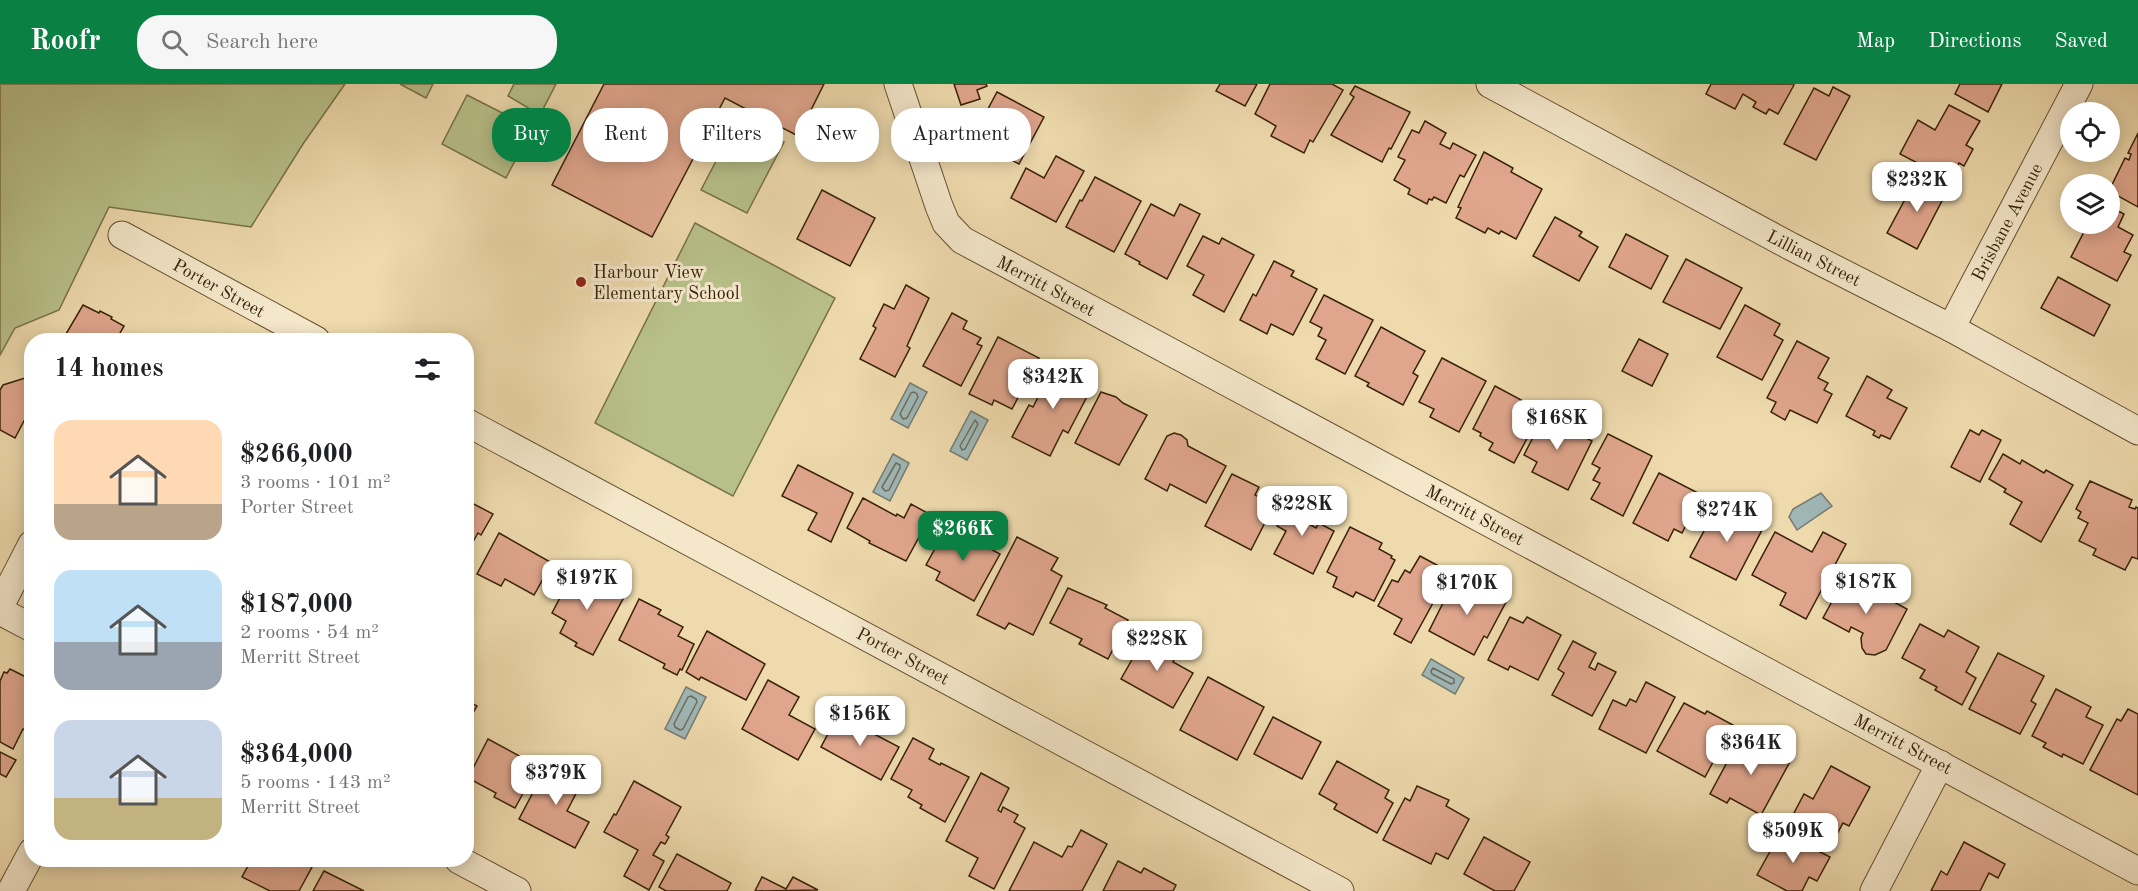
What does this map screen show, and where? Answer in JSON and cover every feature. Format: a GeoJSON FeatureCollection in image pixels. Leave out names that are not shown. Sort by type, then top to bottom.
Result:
{"type":"FeatureCollection","features":[{"type":"Feature","properties":{"kind":"street","name":"Merritt Street"},"geometry":{"type":"LineString","coordinates":[[898,84],[939,206],[946,223],[962,240],[2138,871]]}},
{"type":"Feature","properties":{"kind":"street","name":"Lillian Street"},"geometry":{"type":"LineString","coordinates":[[1490,84],[1790,246],[1951,328],[2138,431]]}},
{"type":"Feature","properties":{"kind":"street","name":"Brisbane Avenue"},"geometry":{"type":"LineString","coordinates":[[1951,328],[2079,84]]}},
{"type":"Feature","properties":{"kind":"street","name":"Porter Street"},"geometry":{"type":"LineString","coordinates":[[122,236],[303,333]]}},
{"type":"Feature","properties":{"kind":"street","name":"Porter Street"},"geometry":{"type":"LineString","coordinates":[[474,426],[1340,891]]}},
{"type":"Feature","properties":{"kind":"street"},"geometry":{"type":"LineString","coordinates":[[0,606],[24,560]]}},
{"type":"Feature","properties":{"kind":"street"},"geometry":{"type":"LineString","coordinates":[[0,611],[24,624]]}},
{"type":"Feature","properties":{"kind":"street"},"geometry":{"type":"LineString","coordinates":[[1874,891],[1940,764]]}},
{"type":"Feature","properties":{"kind":"street"},"geometry":{"type":"LineString","coordinates":[[11,891],[24,867]]}},
{"type":"Feature","properties":{"kind":"street"},"geometry":{"type":"LineString","coordinates":[[472,867],[517,891]]}},
{"type":"Feature","properties":{"kind":"green space"},"geometry":{"type":"Polygon","coordinates":[[[0,84],[345,84],[303,144],[251,227],[109,207],[59,310],[15,328],[0,355],[0,84]]]}},
{"type":"Feature","properties":{"kind":"green space"},"geometry":{"type":"Polygon","coordinates":[[[400,84],[433,84],[426,98],[400,84]]]}},
{"type":"Feature","properties":{"kind":"green space"},"geometry":{"type":"Polygon","coordinates":[[[514,84],[556,84],[544,108],[528,108],[508,96],[514,84]]]}},
{"type":"Feature","properties":{"kind":"green space"},"geometry":{"type":"Polygon","coordinates":[[[467,95],[493,108],[492,162],[514,162],[506,178],[442,144],[467,95]]]}},
{"type":"Feature","properties":{"kind":"green space"},"geometry":{"type":"Polygon","coordinates":[[[716,162],[774,162],[747,213],[701,190],[716,162]]]}},
{"type":"Feature","properties":{"kind":"green space"},"geometry":{"type":"Polygon","coordinates":[[[695,223],[835,298],[733,496],[595,423],[695,223]]]}},
{"type":"Feature","properties":{"kind":"water"},"geometry":{"type":"Polygon","coordinates":[[[910,383],[927,392],[908,428],[891,419],[910,383]]]}},
{"type":"Feature","properties":{"kind":"water"},"geometry":{"type":"Polygon","coordinates":[[[971,411],[988,420],[967,460],[950,451],[971,411]]]}},
{"type":"Feature","properties":{"kind":"water"},"geometry":{"type":"Polygon","coordinates":[[[893,454],[909,463],[890,501],[873,492],[893,454]]]}},
{"type":"Feature","properties":{"kind":"water"},"geometry":{"type":"Polygon","coordinates":[[[1821,493],[1832,506],[1797,530],[1789,517],[1793,509],[1821,493]]]}},
{"type":"Feature","properties":{"kind":"water"},"geometry":{"type":"Polygon","coordinates":[[[1431,659],[1464,678],[1455,694],[1422,675],[1431,659]]]}},
{"type":"Feature","properties":{"kind":"water"},"geometry":{"type":"Polygon","coordinates":[[[686,687],[706,697],[685,739],[665,729],[686,687]]]}},
{"type":"Feature","properties":{"kind":"building"},"geometry":{"type":"Polygon","coordinates":[[[604,84],[824,84],[812,108],[795,108],[795,134],[783,128],[783,108],[744,108],[725,98],[720,108],[680,108],[680,162],[691,162],[652,237],[552,185],[564,162],[571,162],[571,148],[583,125],[583,162],[668,162],[668,108],[592,108],[604,84]]]}},
{"type":"Feature","properties":{"kind":"building"},"geometry":{"type":"Polygon","coordinates":[[[954,84],[986,84],[987,86],[977,90],[980,99],[961,105],[954,84]]]}},
{"type":"Feature","properties":{"kind":"building"},"geometry":{"type":"Polygon","coordinates":[[[1220,84],[1257,84],[1245,106],[1216,91],[1220,84]]]}},
{"type":"Feature","properties":{"kind":"building"},"geometry":{"type":"Polygon","coordinates":[[[1270,84],[1332,84],[1343,90],[1313,142],[1310,140],[1304,153],[1271,136],[1276,126],[1255,114],[1270,84]]]}},
{"type":"Feature","properties":{"kind":"building"},"geometry":{"type":"Polygon","coordinates":[[[1711,84],[1794,85],[1778,114],[1769,109],[1766,114],[1753,107],[1756,102],[1743,94],[1735,109],[1706,94],[1711,84]]]}},
{"type":"Feature","properties":{"kind":"building"},"geometry":{"type":"Polygon","coordinates":[[[1960,84],[2002,84],[1988,112],[1955,94],[1960,84]]]}},
{"type":"Feature","properties":{"kind":"building"},"geometry":{"type":"Polygon","coordinates":[[[1355,86],[1410,112],[1382,162],[1331,135],[1354,97],[1350,94],[1355,86]]]}},
{"type":"Feature","properties":{"kind":"building"},"geometry":{"type":"Polygon","coordinates":[[[1833,87],[1850,96],[1816,160],[1784,144],[1814,88],[1829,96],[1833,87]]]}},
{"type":"Feature","properties":{"kind":"building"},"geometry":{"type":"Polygon","coordinates":[[[997,92],[1027,108],[988,108],[997,92]]]}},
{"type":"Feature","properties":{"kind":"building"},"geometry":{"type":"Polygon","coordinates":[[[1949,105],[1980,121],[1966,145],[1973,149],[1964,166],[1959,163],[1950,180],[1900,154],[1918,120],[1935,130],[1949,105]]]}},
{"type":"Feature","properties":{"kind":"building"},"geometry":{"type":"Polygon","coordinates":[[[1031,110],[1044,117],[1031,141],[1031,110]]]}},
{"type":"Feature","properties":{"kind":"building"},"geometry":{"type":"Polygon","coordinates":[[[1425,121],[1446,133],[1440,144],[1450,149],[1453,143],[1476,155],[1464,177],[1460,175],[1446,203],[1434,197],[1432,200],[1429,199],[1427,204],[1408,194],[1410,189],[1394,180],[1405,160],[1398,157],[1412,130],[1419,133],[1425,121]]]}},
{"type":"Feature","properties":{"kind":"building"},"geometry":{"type":"Polygon","coordinates":[[[2138,133],[2138,207],[2120,197],[2120,174],[2117,174],[2125,158],[2129,160],[2131,154],[2128,153],[2138,133]]]}},
{"type":"Feature","properties":{"kind":"building"},"geometry":{"type":"Polygon","coordinates":[[[1484,152],[1513,168],[1511,172],[1542,189],[1516,239],[1501,231],[1499,234],[1488,228],[1485,233],[1456,218],[1461,208],[1458,207],[1484,152]]]}},
{"type":"Feature","properties":{"kind":"building"},"geometry":{"type":"Polygon","coordinates":[[[1056,156],[1084,171],[1056,222],[1011,198],[1026,168],[1044,178],[1056,156]]]}},
{"type":"Feature","properties":{"kind":"building"},"geometry":{"type":"Polygon","coordinates":[[[1095,177],[1141,201],[1114,252],[1066,227],[1095,177]]]}},
{"type":"Feature","properties":{"kind":"building"},"geometry":{"type":"Polygon","coordinates":[[[1917,177],[1946,193],[1917,249],[1887,233],[1917,177]]]}},
{"type":"Feature","properties":{"kind":"building"},"geometry":{"type":"Polygon","coordinates":[[[822,190],[875,218],[850,266],[797,239],[822,190]]]}},
{"type":"Feature","properties":{"kind":"building"},"geometry":{"type":"Polygon","coordinates":[[[1151,204],[1174,216],[1180,204],[1200,214],[1167,279],[1125,254],[1151,204]]]}},
{"type":"Feature","properties":{"kind":"building"},"geometry":{"type":"Polygon","coordinates":[[[1555,217],[1582,232],[1579,236],[1598,247],[1579,281],[1533,256],[1555,217]]]}},
{"type":"Feature","properties":{"kind":"building"},"geometry":{"type":"Polygon","coordinates":[[[2120,228],[2133,235],[2124,252],[2131,255],[2117,281],[2071,257],[2083,234],[2120,234],[2120,228]]]}},
{"type":"Feature","properties":{"kind":"building"},"geometry":{"type":"Polygon","coordinates":[[[1626,234],[1668,256],[1651,289],[1609,267],[1626,234]]]}},
{"type":"Feature","properties":{"kind":"building"},"geometry":{"type":"Polygon","coordinates":[[[1203,236],[1219,244],[1222,238],[1254,255],[1224,312],[1193,295],[1204,275],[1187,266],[1203,236]]]}},
{"type":"Feature","properties":{"kind":"building"},"geometry":{"type":"Polygon","coordinates":[[[1686,259],[1742,288],[1720,329],[1663,302],[1686,259]]]}},
{"type":"Feature","properties":{"kind":"building"},"geometry":{"type":"Polygon","coordinates":[[[1274,261],[1294,271],[1291,276],[1317,289],[1293,335],[1271,324],[1267,334],[1240,320],[1253,294],[1256,296],[1274,261]]]}},
{"type":"Feature","properties":{"kind":"building"},"geometry":{"type":"Polygon","coordinates":[[[2058,277],[2110,305],[2094,336],[2041,308],[2058,277]]]}},
{"type":"Feature","properties":{"kind":"building"},"geometry":{"type":"Polygon","coordinates":[[[906,285],[929,298],[907,346],[910,348],[895,377],[860,359],[876,328],[873,326],[884,304],[894,309],[906,285]]]}},
{"type":"Feature","properties":{"kind":"building"},"geometry":{"type":"Polygon","coordinates":[[[1324,295],[1373,320],[1345,374],[1316,359],[1326,340],[1318,336],[1322,328],[1310,322],[1324,295]]]}},
{"type":"Feature","properties":{"kind":"building"},"geometry":{"type":"Polygon","coordinates":[[[83,305],[112,317],[111,319],[124,326],[120,333],[67,333],[83,305]]]}},
{"type":"Feature","properties":{"kind":"building"},"geometry":{"type":"Polygon","coordinates":[[[1745,305],[1780,324],[1774,335],[1783,340],[1762,380],[1717,357],[1745,305]]]}},
{"type":"Feature","properties":{"kind":"building"},"geometry":{"type":"Polygon","coordinates":[[[952,313],[967,321],[963,329],[981,338],[977,344],[982,346],[961,386],[923,366],[952,313]]]}},
{"type":"Feature","properties":{"kind":"building"},"geometry":{"type":"Polygon","coordinates":[[[1381,327],[1425,351],[1413,373],[1418,376],[1403,405],[1367,386],[1369,383],[1355,376],[1381,327]]]}},
{"type":"Feature","properties":{"kind":"building"},"geometry":{"type":"Polygon","coordinates":[[[998,337],[1039,358],[1012,409],[994,400],[992,405],[969,394],[998,337]]]}},
{"type":"Feature","properties":{"kind":"building"},"geometry":{"type":"Polygon","coordinates":[[[1639,339],[1668,354],[1652,386],[1622,371],[1639,339]]]}},
{"type":"Feature","properties":{"kind":"building"},"geometry":{"type":"Polygon","coordinates":[[[1797,341],[1829,358],[1818,378],[1828,383],[1824,390],[1832,394],[1817,423],[1790,410],[1785,420],[1771,412],[1776,402],[1767,398],[1797,341]]]}},
{"type":"Feature","properties":{"kind":"building"},"geometry":{"type":"Polygon","coordinates":[[[1442,358],[1486,381],[1459,432],[1430,417],[1434,409],[1419,402],[1442,358]]]}},
{"type":"Feature","properties":{"kind":"building"},"geometry":{"type":"Polygon","coordinates":[[[1055,363],[1094,383],[1068,433],[1063,430],[1050,456],[1012,437],[1029,405],[1033,407],[1055,363]]]}},
{"type":"Feature","properties":{"kind":"building"},"geometry":{"type":"Polygon","coordinates":[[[1867,376],[1892,390],[1887,398],[1907,408],[1890,439],[1881,435],[1879,438],[1873,435],[1875,431],[1846,416],[1867,376]]]}},
{"type":"Feature","properties":{"kind":"building"},"geometry":{"type":"Polygon","coordinates":[[[24,378],[24,421],[15,438],[0,430],[0,390],[3,385],[24,378]]]}},
{"type":"Feature","properties":{"kind":"building"},"geometry":{"type":"Polygon","coordinates":[[[1495,386],[1538,409],[1528,427],[1532,429],[1514,463],[1489,450],[1493,443],[1473,429],[1495,386]]]}},
{"type":"Feature","properties":{"kind":"building"},"geometry":{"type":"Polygon","coordinates":[[[1101,392],[1116,397],[1147,415],[1119,465],[1075,443],[1101,392]]]}},
{"type":"Feature","properties":{"kind":"building"},"geometry":{"type":"Polygon","coordinates":[[[1546,412],[1565,421],[1563,426],[1592,441],[1568,490],[1532,472],[1537,462],[1524,455],[1546,412]]]}},
{"type":"Feature","properties":{"kind":"building"},"geometry":{"type":"Polygon","coordinates":[[[1970,430],[1979,435],[1982,430],[2001,440],[1980,482],[1951,467],[1970,430]]]}},
{"type":"Feature","properties":{"kind":"building"},"geometry":{"type":"Polygon","coordinates":[[[1174,433],[1187,440],[1188,446],[1226,466],[1206,503],[1170,484],[1167,491],[1145,479],[1167,436],[1174,433]]]}},
{"type":"Feature","properties":{"kind":"building"},"geometry":{"type":"Polygon","coordinates":[[[1608,434],[1652,456],[1623,516],[1591,499],[1600,483],[1593,480],[1600,468],[1592,464],[1608,434]]]}},
{"type":"Feature","properties":{"kind":"building"},"geometry":{"type":"Polygon","coordinates":[[[2003,454],[2020,464],[2022,460],[2044,473],[2046,470],[2073,485],[2041,542],[2010,524],[2022,502],[2004,492],[2006,489],[1989,479],[2003,454]]]}},
{"type":"Feature","properties":{"kind":"building"},"geometry":{"type":"Polygon","coordinates":[[[798,465],[853,493],[831,542],[808,530],[817,513],[782,496],[798,465]]]}},
{"type":"Feature","properties":{"kind":"building"},"geometry":{"type":"Polygon","coordinates":[[[1659,473],[1702,495],[1682,533],[1674,529],[1668,541],[1633,523],[1659,473]]]}},
{"type":"Feature","properties":{"kind":"building"},"geometry":{"type":"Polygon","coordinates":[[[1232,474],[1259,487],[1255,495],[1274,505],[1251,550],[1205,526],[1232,474]]]}},
{"type":"Feature","properties":{"kind":"building"},"geometry":{"type":"Polygon","coordinates":[[[2090,481],[2132,500],[2129,507],[2138,508],[2138,559],[2132,557],[2125,570],[2093,555],[2096,549],[2079,541],[2088,523],[2078,518],[2081,512],[2076,509],[2090,481]]]}},
{"type":"Feature","properties":{"kind":"building"},"geometry":{"type":"Polygon","coordinates":[[[1292,497],[1316,509],[1309,524],[1316,528],[1319,523],[1334,531],[1313,574],[1274,554],[1286,531],[1277,526],[1292,497]]]}},
{"type":"Feature","properties":{"kind":"building"},"geometry":{"type":"Polygon","coordinates":[[[863,498],[904,518],[911,504],[931,515],[906,561],[869,543],[870,541],[847,528],[863,498]]]}},
{"type":"Feature","properties":{"kind":"building"},"geometry":{"type":"Polygon","coordinates":[[[474,504],[493,514],[481,535],[478,533],[474,540],[474,504]]]}},
{"type":"Feature","properties":{"kind":"building"},"geometry":{"type":"Polygon","coordinates":[[[1718,505],[1763,528],[1736,580],[1690,557],[1718,505]]]}},
{"type":"Feature","properties":{"kind":"building"},"geometry":{"type":"Polygon","coordinates":[[[948,525],[971,538],[973,535],[989,544],[987,547],[1000,554],[974,601],[936,580],[940,572],[926,565],[948,525]]]}},
{"type":"Feature","properties":{"kind":"building"},"geometry":{"type":"Polygon","coordinates":[[[1350,527],[1382,543],[1379,549],[1395,560],[1374,601],[1356,592],[1353,597],[1333,587],[1337,577],[1327,572],[1350,527]]]}},
{"type":"Feature","properties":{"kind":"building"},"geometry":{"type":"Polygon","coordinates":[[[1775,532],[1812,552],[1823,532],[1846,544],[1806,619],[1780,605],[1786,593],[1752,575],[1775,532]]]}},
{"type":"Feature","properties":{"kind":"building"},"geometry":{"type":"Polygon","coordinates":[[[499,533],[552,563],[534,595],[505,579],[501,586],[477,574],[499,533]]]}},
{"type":"Feature","properties":{"kind":"building"},"geometry":{"type":"Polygon","coordinates":[[[1017,537],[1058,558],[1051,570],[1062,576],[1033,635],[1009,623],[1005,629],[977,615],[1017,537]]]}},
{"type":"Feature","properties":{"kind":"building"},"geometry":{"type":"Polygon","coordinates":[[[1420,556],[1450,572],[1411,643],[1394,634],[1402,619],[1378,606],[1392,580],[1398,582],[1405,570],[1410,573],[1420,556]]]}},
{"type":"Feature","properties":{"kind":"building"},"geometry":{"type":"Polygon","coordinates":[[[574,571],[624,597],[593,655],[575,646],[577,643],[560,633],[566,621],[552,613],[574,571]]]}},
{"type":"Feature","properties":{"kind":"building"},"geometry":{"type":"Polygon","coordinates":[[[1846,576],[1907,609],[1886,650],[1875,655],[1866,654],[1862,648],[1863,633],[1851,627],[1849,632],[1823,618],[1846,576]]]}},
{"type":"Feature","properties":{"kind":"building"},"geometry":{"type":"Polygon","coordinates":[[[1455,579],[1506,602],[1487,638],[1484,636],[1474,655],[1429,631],[1455,579]]]}},
{"type":"Feature","properties":{"kind":"building"},"geometry":{"type":"Polygon","coordinates":[[[1068,588],[1107,605],[1105,608],[1128,620],[1108,659],[1079,644],[1082,639],[1050,623],[1068,588]]]}},
{"type":"Feature","properties":{"kind":"building"},"geometry":{"type":"Polygon","coordinates":[[[639,599],[661,610],[658,614],[683,627],[678,636],[694,644],[682,670],[680,669],[677,675],[663,668],[665,664],[619,640],[639,599]]]}},
{"type":"Feature","properties":{"kind":"building"},"geometry":{"type":"Polygon","coordinates":[[[1510,617],[1523,623],[1527,617],[1561,635],[1538,680],[1510,666],[1508,670],[1488,660],[1510,617]]]}},
{"type":"Feature","properties":{"kind":"building"},"geometry":{"type":"Polygon","coordinates":[[[1920,624],[1944,637],[1948,630],[1979,647],[1966,672],[1976,678],[1962,705],[1935,690],[1937,687],[1920,678],[1925,670],[1902,658],[1920,624]]]}},
{"type":"Feature","properties":{"kind":"building"},"geometry":{"type":"Polygon","coordinates":[[[707,631],[765,664],[746,700],[701,677],[699,680],[686,672],[707,631]]]}},
{"type":"Feature","properties":{"kind":"building"},"geometry":{"type":"Polygon","coordinates":[[[1146,635],[1178,653],[1173,662],[1193,673],[1173,708],[1121,679],[1146,635]]]}},
{"type":"Feature","properties":{"kind":"building"},"geometry":{"type":"Polygon","coordinates":[[[1573,641],[1596,653],[1589,667],[1595,670],[1598,663],[1616,672],[1592,716],[1552,695],[1564,673],[1558,669],[1573,641]]]}},
{"type":"Feature","properties":{"kind":"building"},"geometry":{"type":"Polygon","coordinates":[[[1998,653],[2044,676],[2031,701],[2036,704],[2020,734],[1969,709],[1998,653]]]}},
{"type":"Feature","properties":{"kind":"building"},"geometry":{"type":"Polygon","coordinates":[[[10,669],[24,676],[24,729],[13,749],[0,742],[0,681],[4,672],[7,673],[10,669]]]}},
{"type":"Feature","properties":{"kind":"building"},"geometry":{"type":"Polygon","coordinates":[[[1208,677],[1264,707],[1237,760],[1180,730],[1208,677]]]}},
{"type":"Feature","properties":{"kind":"building"},"geometry":{"type":"Polygon","coordinates":[[[768,680],[799,697],[789,715],[815,729],[798,760],[742,729],[768,680]]]}},
{"type":"Feature","properties":{"kind":"building"},"geometry":{"type":"Polygon","coordinates":[[[1646,682],[1675,697],[1646,753],[1599,729],[1613,700],[1626,706],[1630,699],[1636,702],[1646,682]]]}},
{"type":"Feature","properties":{"kind":"building"},"geometry":{"type":"Polygon","coordinates":[[[2056,689],[2091,707],[2086,717],[2103,725],[2083,764],[2043,747],[2046,743],[2032,736],[2056,689]]]}},
{"type":"Feature","properties":{"kind":"building"},"geometry":{"type":"Polygon","coordinates":[[[1684,703],[1705,714],[1707,711],[1733,725],[1705,777],[1657,751],[1684,703]]]}},
{"type":"Feature","properties":{"kind":"building"},"geometry":{"type":"Polygon","coordinates":[[[2128,709],[2138,714],[2138,795],[2090,770],[2117,719],[2121,721],[2128,709]]]}},
{"type":"Feature","properties":{"kind":"building"},"geometry":{"type":"Polygon","coordinates":[[[838,715],[899,747],[881,780],[821,747],[838,715]]]}},
{"type":"Feature","properties":{"kind":"building"},"geometry":{"type":"Polygon","coordinates":[[[1273,717],[1321,742],[1302,779],[1254,754],[1273,717]]]}},
{"type":"Feature","properties":{"kind":"building"},"geometry":{"type":"Polygon","coordinates":[[[913,738],[934,749],[929,759],[969,777],[945,822],[920,808],[922,805],[908,797],[912,790],[891,779],[913,738]]]}},
{"type":"Feature","properties":{"kind":"building"},"geometry":{"type":"Polygon","coordinates":[[[488,739],[538,766],[515,808],[494,797],[496,793],[474,781],[474,766],[488,739]]]}},
{"type":"Feature","properties":{"kind":"building"},"geometry":{"type":"Polygon","coordinates":[[[1739,740],[1760,751],[1765,743],[1792,758],[1761,815],[1730,798],[1727,803],[1710,794],[1739,740]]]}},
{"type":"Feature","properties":{"kind":"building"},"geometry":{"type":"Polygon","coordinates":[[[0,752],[16,760],[6,777],[0,774],[0,752]]]}},
{"type":"Feature","properties":{"kind":"building"},"geometry":{"type":"Polygon","coordinates":[[[1337,761],[1389,790],[1385,798],[1393,803],[1377,833],[1334,809],[1337,804],[1319,794],[1337,761]]]}},
{"type":"Feature","properties":{"kind":"building"},"geometry":{"type":"Polygon","coordinates":[[[549,762],[583,780],[567,811],[589,822],[575,848],[519,819],[549,762]]]}},
{"type":"Feature","properties":{"kind":"building"},"geometry":{"type":"Polygon","coordinates":[[[1831,766],[1870,787],[1849,826],[1843,823],[1836,836],[1794,813],[1804,794],[1813,799],[1831,766]]]}},
{"type":"Feature","properties":{"kind":"building"},"geometry":{"type":"Polygon","coordinates":[[[981,773],[1009,788],[998,810],[1001,812],[1003,807],[1018,815],[1014,822],[1025,828],[994,889],[969,876],[978,858],[946,841],[981,773]]]}},
{"type":"Feature","properties":{"kind":"building"},"geometry":{"type":"Polygon","coordinates":[[[634,781],[681,807],[666,835],[669,837],[665,844],[661,842],[653,855],[664,861],[649,890],[624,876],[638,850],[604,832],[634,781]]]}},
{"type":"Feature","properties":{"kind":"building"},"geometry":{"type":"Polygon","coordinates":[[[1417,786],[1449,800],[1446,806],[1469,819],[1448,859],[1436,853],[1431,864],[1383,840],[1405,798],[1410,801],[1417,786]]]}},
{"type":"Feature","properties":{"kind":"building"},"geometry":{"type":"Polygon","coordinates":[[[1081,830],[1107,844],[1082,891],[1009,891],[1034,842],[1062,857],[1068,846],[1072,847],[1081,830]]]}},
{"type":"Feature","properties":{"kind":"building"},"geometry":{"type":"Polygon","coordinates":[[[1786,834],[1830,857],[1817,881],[1809,877],[1802,891],[1787,891],[1757,875],[1778,837],[1783,840],[1786,834]]]}},
{"type":"Feature","properties":{"kind":"building"},"geometry":{"type":"Polygon","coordinates":[[[1484,837],[1530,862],[1514,891],[1495,891],[1464,874],[1484,837]]]}},
{"type":"Feature","properties":{"kind":"building"},"geometry":{"type":"Polygon","coordinates":[[[1964,842],[2005,864],[1998,878],[1989,873],[1980,891],[1931,891],[1941,871],[1947,875],[1964,842]]]}},
{"type":"Feature","properties":{"kind":"building"},"geometry":{"type":"Polygon","coordinates":[[[677,854],[731,883],[727,891],[666,891],[659,887],[677,854]]]}},
{"type":"Feature","properties":{"kind":"building"},"geometry":{"type":"Polygon","coordinates":[[[1118,861],[1141,873],[1144,868],[1176,885],[1173,891],[1103,891],[1118,861]]]}},
{"type":"Feature","properties":{"kind":"building"},"geometry":{"type":"Polygon","coordinates":[[[247,867],[312,867],[299,891],[270,891],[242,877],[247,867]]]}},
{"type":"Feature","properties":{"kind":"building"},"geometry":{"type":"Polygon","coordinates":[[[324,871],[364,891],[313,891],[324,871]]]}},
{"type":"Feature","properties":{"kind":"building"},"geometry":{"type":"Polygon","coordinates":[[[762,877],[786,889],[793,877],[818,890],[755,891],[762,877]]]}},
{"type":"Feature","properties":{"kind":"place","name":"Harbour View Elementary School"},"geometry":{"type":"Point","coordinates":[581,282]}}]}
